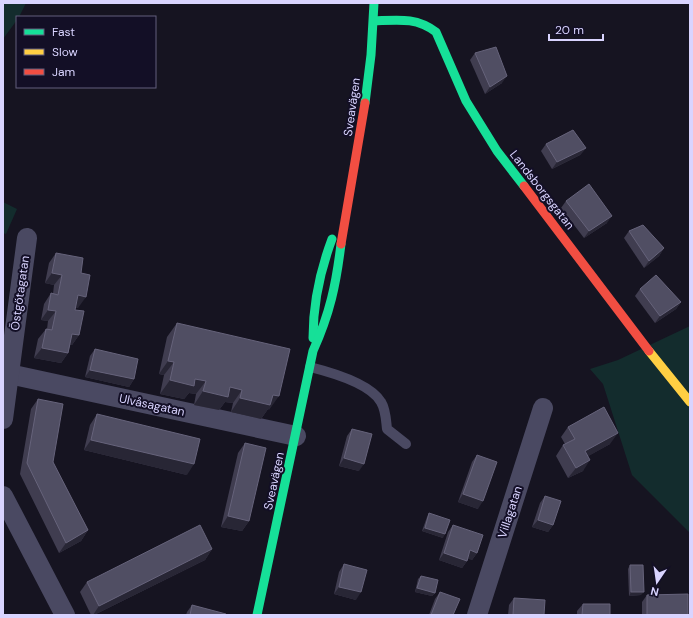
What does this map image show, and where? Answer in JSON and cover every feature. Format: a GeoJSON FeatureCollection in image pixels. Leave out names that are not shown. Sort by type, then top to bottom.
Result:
{"type":"FeatureCollection","features":[{"type":"Feature","properties":{"kind":"main road","name":"Sveavägen"},"geometry":{"type":"LineString","coordinates":[[313,351],[325,324],[336,283],[345,212],[365,110],[374,22],[374,3]]}},
{"type":"Feature","properties":{"kind":"main road","name":"Landsborgsgatan"},"geometry":{"type":"LineString","coordinates":[[374,22],[408,19],[418,21],[436,32],[466,101],[497,151],[663,370],[690,402]]}},
{"type":"Feature","properties":{"kind":"main road","name":"Sveavägen"},"geometry":{"type":"LineString","coordinates":[[257,615],[313,351],[312,323],[314,302],[326,254],[345,212]]}},
{"type":"Feature","properties":{"kind":"street","name":"Östgötagatan"},"geometry":{"type":"LineString","coordinates":[[3,418],[27,238]]}},
{"type":"Feature","properties":{"kind":"street","name":"Ulvåsagatan"},"geometry":{"type":"LineString","coordinates":[[9,374],[296,436]]}},
{"type":"Feature","properties":{"kind":"street","name":"Villagatan"},"geometry":{"type":"LineString","coordinates":[[477,615],[543,408]]}},
{"type":"Feature","properties":{"kind":"street"},"geometry":{"type":"LineString","coordinates":[[3,496],[65,615]]}},
{"type":"Feature","properties":{"kind":"lane"},"geometry":{"type":"LineString","coordinates":[[310,367],[333,372],[368,389],[381,402],[385,413],[387,429],[406,444]]}},
{"type":"Feature","properties":{"kind":"green space"},"geometry":{"type":"Polygon","coordinates":[[[3,3],[26,3],[20,16],[16,16],[16,21],[3,39],[3,3]]]}},
{"type":"Feature","properties":{"kind":"green space"},"geometry":{"type":"Polygon","coordinates":[[[3,202],[17,209],[6,234],[3,233],[3,202]]]}},
{"type":"Feature","properties":{"kind":"green space"},"geometry":{"type":"Polygon","coordinates":[[[690,326],[690,533],[632,475],[603,384],[590,369],[618,360],[690,326]]]}},
{"type":"Feature","properties":{"kind":"building"},"geometry":{"type":"Polygon","coordinates":[[[496,47],[507,76],[490,87],[475,53],[496,47]]]}},
{"type":"Feature","properties":{"kind":"building"},"geometry":{"type":"Polygon","coordinates":[[[573,130],[586,148],[557,162],[546,144],[573,130]]]}},
{"type":"Feature","properties":{"kind":"building"},"geometry":{"type":"Polygon","coordinates":[[[589,184],[612,216],[589,231],[566,201],[589,184]]]}},
{"type":"Feature","properties":{"kind":"building"},"geometry":{"type":"Polygon","coordinates":[[[643,225],[664,248],[649,261],[629,231],[643,225]]]}},
{"type":"Feature","properties":{"kind":"building"},"geometry":{"type":"Polygon","coordinates":[[[56,253],[83,258],[81,273],[90,275],[86,297],[78,295],[75,310],[84,311],[79,335],[72,334],[68,353],[42,348],[46,329],[52,330],[56,311],[48,310],[51,293],[58,295],[62,275],[52,273],[56,253]]]}},
{"type":"Feature","properties":{"kind":"building"},"geometry":{"type":"Polygon","coordinates":[[[656,275],[681,302],[660,316],[640,289],[656,275]]]}},
{"type":"Feature","properties":{"kind":"building"},"geometry":{"type":"Polygon","coordinates":[[[177,323],[290,349],[279,396],[273,395],[270,405],[240,398],[242,390],[230,387],[228,397],[203,391],[206,381],[195,379],[194,386],[170,380],[174,362],[168,361],[177,323]]]}},
{"type":"Feature","properties":{"kind":"building"},"geometry":{"type":"Polygon","coordinates":[[[95,349],[138,359],[134,379],[90,370],[95,349]]]}},
{"type":"Feature","properties":{"kind":"building"},"geometry":{"type":"Polygon","coordinates":[[[38,399],[63,404],[53,462],[88,530],[66,543],[27,463],[38,399]]]}},
{"type":"Feature","properties":{"kind":"building"},"geometry":{"type":"Polygon","coordinates":[[[604,407],[618,433],[585,451],[590,460],[576,468],[563,445],[575,439],[568,427],[604,407]]]}},
{"type":"Feature","properties":{"kind":"building"},"geometry":{"type":"Polygon","coordinates":[[[97,414],[200,439],[194,464],[91,440],[97,414]]]}},
{"type":"Feature","properties":{"kind":"building"},"geometry":{"type":"Polygon","coordinates":[[[352,429],[372,434],[364,464],[344,458],[352,429]]]}},
{"type":"Feature","properties":{"kind":"building"},"geometry":{"type":"Polygon","coordinates":[[[245,443],[266,448],[249,521],[228,516],[245,443]]]}},
{"type":"Feature","properties":{"kind":"building"},"geometry":{"type":"Polygon","coordinates":[[[477,455],[497,462],[483,501],[463,494],[477,455]]]}},
{"type":"Feature","properties":{"kind":"building"},"geometry":{"type":"Polygon","coordinates":[[[545,496],[561,501],[553,525],[538,520],[545,496]]]}},
{"type":"Feature","properties":{"kind":"building"},"geometry":{"type":"Polygon","coordinates":[[[429,513],[450,520],[445,534],[425,528],[429,513]]]}},
{"type":"Feature","properties":{"kind":"building"},"geometry":{"type":"Polygon","coordinates":[[[200,525],[212,549],[99,606],[87,582],[200,525]]]}},
{"type":"Feature","properties":{"kind":"building"},"geometry":{"type":"Polygon","coordinates":[[[453,525],[483,535],[477,553],[470,550],[467,561],[444,553],[453,525]]]}},
{"type":"Feature","properties":{"kind":"building"},"geometry":{"type":"Polygon","coordinates":[[[344,564],[367,570],[361,592],[339,587],[344,564]]]}},
{"type":"Feature","properties":{"kind":"building"},"geometry":{"type":"Polygon","coordinates":[[[630,565],[643,565],[644,592],[631,592],[630,565]]]}},
{"type":"Feature","properties":{"kind":"building"},"geometry":{"type":"Polygon","coordinates":[[[421,576],[438,580],[435,593],[417,588],[421,576]]]}},
{"type":"Feature","properties":{"kind":"building"},"geometry":{"type":"Polygon","coordinates":[[[440,592],[460,599],[453,615],[431,615],[440,592]]]}},
{"type":"Feature","properties":{"kind":"building"},"geometry":{"type":"Polygon","coordinates":[[[688,594],[688,615],[647,615],[647,595],[688,594]]]}},
{"type":"Feature","properties":{"kind":"building"},"geometry":{"type":"Polygon","coordinates":[[[514,598],[545,600],[544,615],[513,615],[514,598]]]}},
{"type":"Feature","properties":{"kind":"building"},"geometry":{"type":"Polygon","coordinates":[[[583,604],[610,604],[610,615],[582,615],[583,604]]]}},
{"type":"Feature","properties":{"kind":"building"},"geometry":{"type":"Polygon","coordinates":[[[192,605],[226,614],[226,615],[190,615],[192,605]]]}},
{"type":"Feature","properties":{"kind":"traffic: fast"},"geometry":{"type":"LineString","coordinates":[[365,103],[371,55],[374,3]]}},
{"type":"Feature","properties":{"kind":"traffic: fast"},"geometry":{"type":"LineString","coordinates":[[374,21],[406,20],[429,27],[436,32],[466,101],[497,151],[524,186]]}},
{"type":"Feature","properties":{"kind":"traffic: fast"},"geometry":{"type":"LineString","coordinates":[[313,338],[314,312],[318,287],[332,239]]}},
{"type":"Feature","properties":{"kind":"traffic: fast"},"geometry":{"type":"LineString","coordinates":[[257,615],[313,351],[332,299],[341,244]]}},
{"type":"Feature","properties":{"kind":"traffic: slow"},"geometry":{"type":"LineString","coordinates":[[649,351],[690,402]]}},
{"type":"Feature","properties":{"kind":"traffic: jam"},"geometry":{"type":"LineString","coordinates":[[341,244],[365,103]]}},
{"type":"Feature","properties":{"kind":"traffic: jam"},"geometry":{"type":"LineString","coordinates":[[524,186],[649,351]]}}]}
